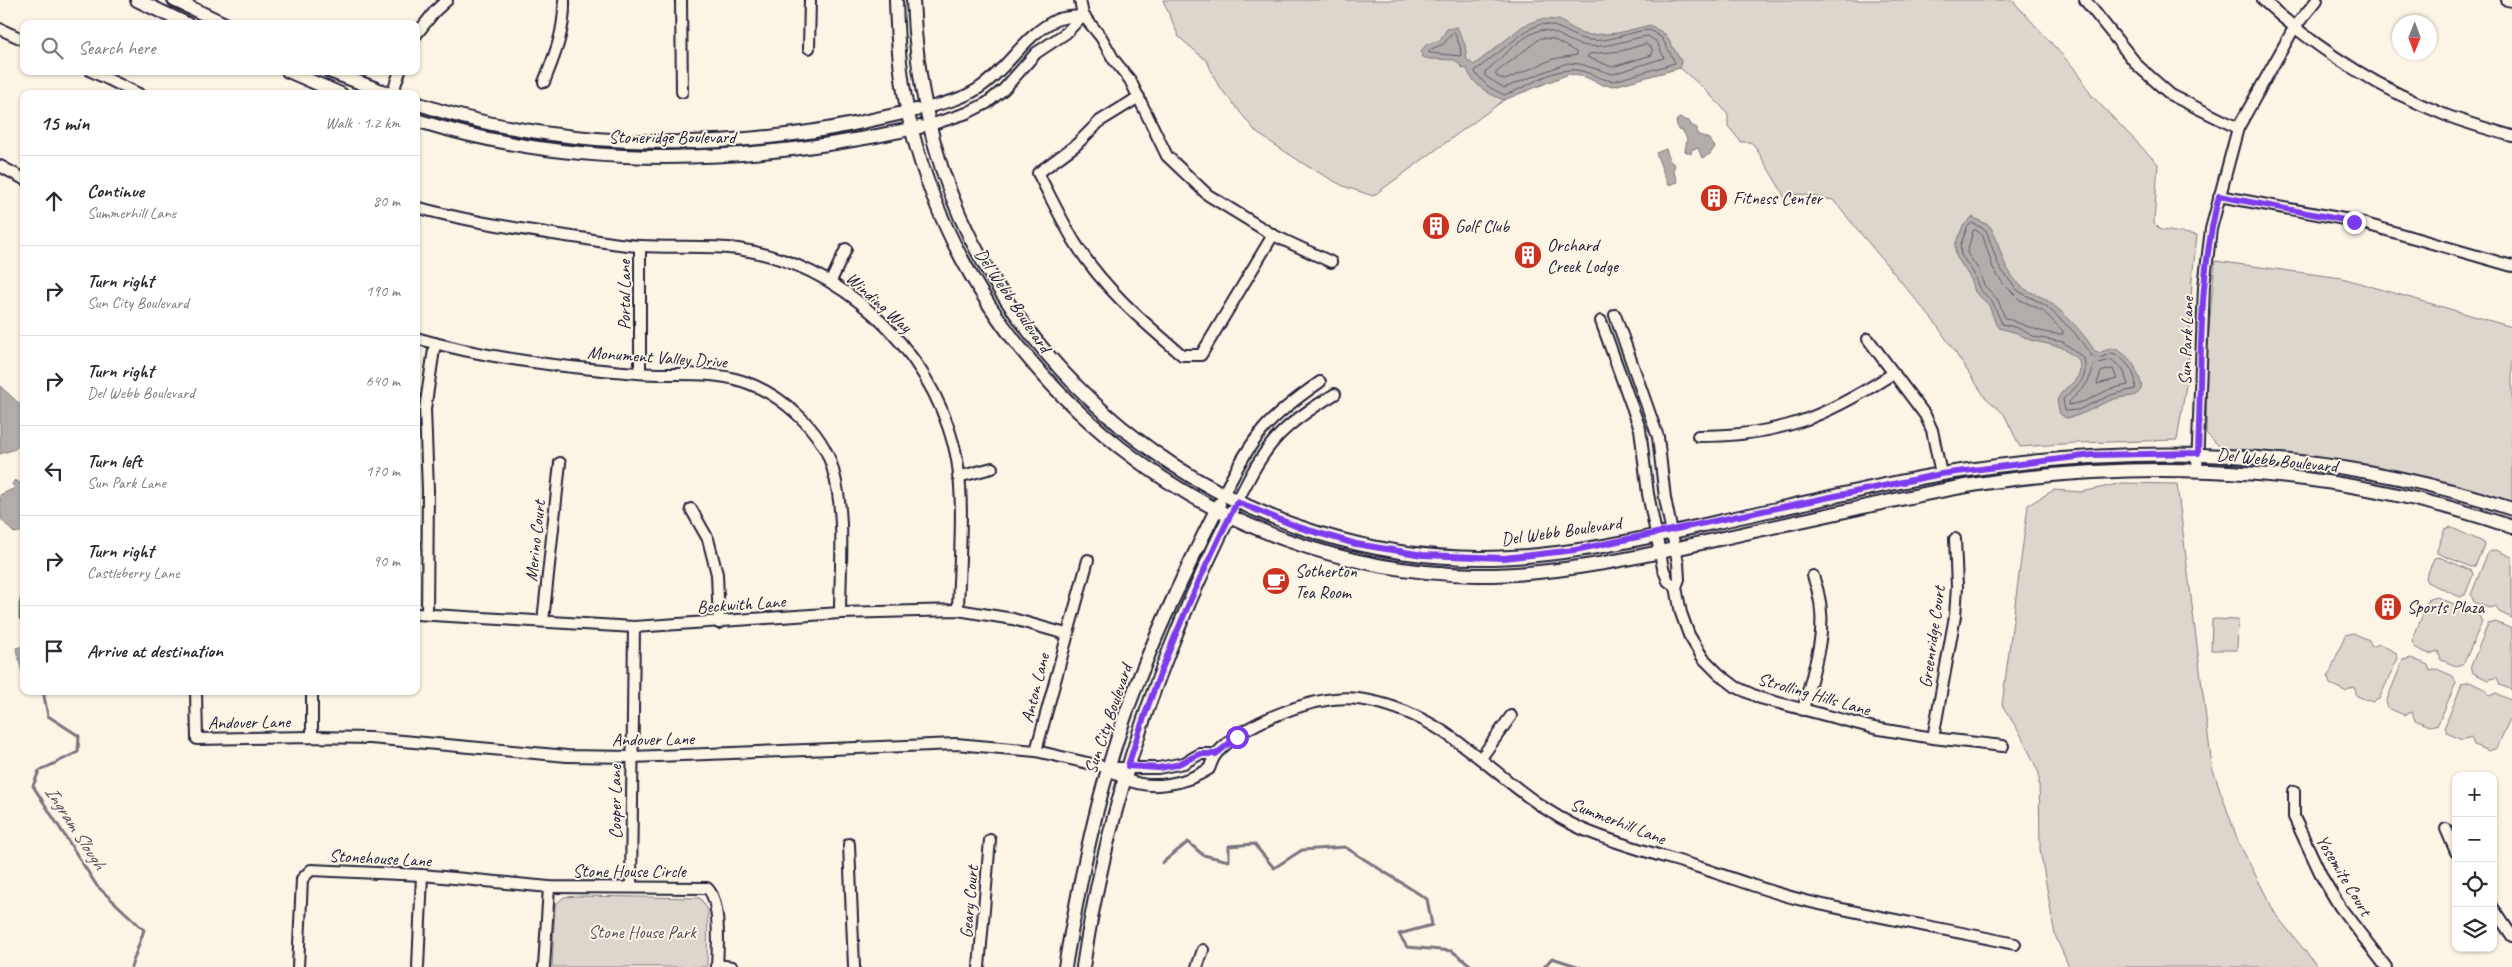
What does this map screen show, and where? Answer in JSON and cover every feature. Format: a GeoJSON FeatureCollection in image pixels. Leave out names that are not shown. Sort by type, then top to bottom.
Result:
{"type":"FeatureCollection","features":[{"type":"Feature","properties":{"kind":"street"},"geometry":{"type":"LineString","coordinates":[[137,0],[179,20]]}},
{"type":"Feature","properties":{"kind":"street"},"geometry":{"type":"LineString","coordinates":[[174,0],[216,20]]}},
{"type":"Feature","properties":{"kind":"street"},"geometry":{"type":"LineString","coordinates":[[420,30],[434,11],[447,0]]}},
{"type":"Feature","properties":{"kind":"street"},"geometry":{"type":"LineString","coordinates":[[544,82],[564,24],[564,0]]}},
{"type":"Feature","properties":{"kind":"street"},"geometry":{"type":"LineString","coordinates":[[681,0],[682,92]]}},
{"type":"Feature","properties":{"kind":"street"},"geometry":{"type":"LineString","coordinates":[[809,48],[810,0]]}},
{"type":"Feature","properties":{"kind":"street","name":"Del Webb Boulevard"},"geometry":{"type":"LineString","coordinates":[[896,0],[901,64],[908,112],[932,190],[958,249],[990,304],[1028,358],[1066,400],[1111,441],[1154,473],[1216,510],[1260,531],[1318,551],[1388,567],[1450,574],[1538,572],[1578,567],[1660,551],[1997,482],[2094,472],[2197,469],[2291,477],[2339,484],[2445,506],[2512,527]]}},
{"type":"Feature","properties":{"kind":"street","name":"Del Webb Boulevard"},"geometry":{"type":"LineString","coordinates":[[913,0],[917,62],[930,125],[948,185],[972,240],[1002,294],[1040,345],[1078,388],[1121,428],[1155,454],[1237,502],[1322,535],[1356,544],[1423,555],[1478,558],[1537,555],[1672,531],[1941,474],[2092,455],[2198,453],[2293,460],[2349,469],[2449,490],[2512,509]]}},
{"type":"Feature","properties":{"kind":"street"},"geometry":{"type":"LineString","coordinates":[[1080,0],[1083,15],[1101,37],[1140,97],[1167,156],[1208,195],[1273,235],[1331,262]]}},
{"type":"Feature","properties":{"kind":"street"},"geometry":{"type":"LineString","coordinates":[[2085,0],[2138,66],[2171,95],[2238,128]]}},
{"type":"Feature","properties":{"kind":"street"},"geometry":{"type":"LineString","coordinates":[[2263,0],[2294,28],[2332,56],[2412,100],[2444,114],[2512,136]]}},
{"type":"Feature","properties":{"kind":"street","name":"Sun Park Lane"},"geometry":{"type":"LineString","coordinates":[[2197,469],[2204,286],[2210,229],[2238,128],[2294,28],[2317,0]]}},
{"type":"Feature","properties":{"kind":"street"},"geometry":{"type":"LineString","coordinates":[[2507,0],[2512,1]]}},
{"type":"Feature","properties":{"kind":"street"},"geometry":{"type":"LineString","coordinates":[[926,108],[960,98],[978,89],[994,77],[1025,42],[1044,27],[1058,19],[1083,15]]}},
{"type":"Feature","properties":{"kind":"street"},"geometry":{"type":"LineString","coordinates":[[930,125],[967,113],[987,103],[1004,89],[1036,54],[1066,33],[1083,15]]}},
{"type":"Feature","properties":{"kind":"street"},"geometry":{"type":"LineString","coordinates":[[0,29],[20,38]]}},
{"type":"Feature","properties":{"kind":"street"},"geometry":{"type":"LineString","coordinates":[[99,75],[131,90]]}},
{"type":"Feature","properties":{"kind":"street"},"geometry":{"type":"LineString","coordinates":[[297,75],[332,90]]}},
{"type":"Feature","properties":{"kind":"street"},"geometry":{"type":"LineString","coordinates":[[340,75],[380,90]]}},
{"type":"Feature","properties":{"kind":"street"},"geometry":{"type":"LineString","coordinates":[[393,90],[398,75]]}},
{"type":"Feature","properties":{"kind":"street"},"geometry":{"type":"LineString","coordinates":[[1140,97],[1100,121],[1076,145],[1038,173],[1074,241],[1101,278],[1132,313],[1182,355],[1200,354],[1273,235]]}},
{"type":"Feature","properties":{"kind":"street","name":"Stoneridge Boulevard"},"geometry":{"type":"LineString","coordinates":[[420,104],[473,119],[518,128],[597,138],[651,142],[741,140],[785,135],[833,129],[926,108]]}},
{"type":"Feature","properties":{"kind":"street","name":"Stoneridge Boulevard"},"geometry":{"type":"LineString","coordinates":[[420,121],[516,145],[606,155],[697,157],[788,151],[880,137],[930,125]]}},
{"type":"Feature","properties":{"kind":"street"},"geometry":{"type":"LineString","coordinates":[[0,166],[20,176]]}},
{"type":"Feature","properties":{"kind":"street"},"geometry":{"type":"LineString","coordinates":[[2219,196],[2354,222],[2512,266]]}},
{"type":"Feature","properties":{"kind":"street","name":"Winding Way"},"geometry":{"type":"LineString","coordinates":[[420,208],[487,224],[640,246],[738,249],[786,261],[831,280],[883,323],[910,353],[926,377],[952,438],[958,477],[958,610]]}},
{"type":"Feature","properties":{"kind":"street","name":"Portal Lane"},"geometry":{"type":"LineString","coordinates":[[640,246],[640,373]]}},
{"type":"Feature","properties":{"kind":"street"},"geometry":{"type":"LineString","coordinates":[[831,280],[846,249]]}},
{"type":"Feature","properties":{"kind":"street","name":"Strolling Hills Lane"},"geometry":{"type":"LineString","coordinates":[[1615,316],[1658,436],[1664,492],[1675,548],[1679,579],[1676,587],[1681,613],[1689,635],[1703,658],[1736,687],[1760,698],[1874,728],[1933,738],[2003,746]]}},
{"type":"Feature","properties":{"kind":"street","name":"Strolling Hills Lane"},"geometry":{"type":"LineString","coordinates":[[1601,321],[1640,429],[1648,494],[1660,551],[1668,581],[1676,587]]}},
{"type":"Feature","properties":{"kind":"street","name":"Monument Valley Drive"},"geometry":{"type":"LineString","coordinates":[[420,339],[546,365],[640,373],[710,374],[742,380],[767,391],[795,410],[817,438],[833,468],[840,501],[840,614]]}},
{"type":"Feature","properties":{"kind":"street"},"geometry":{"type":"LineString","coordinates":[[1868,339],[1925,415],[1932,430],[1941,474]]}},
{"type":"Feature","properties":{"kind":"street"},"geometry":{"type":"LineString","coordinates":[[427,614],[428,490],[424,409],[435,343]]}},
{"type":"Feature","properties":{"kind":"street"},"geometry":{"type":"LineString","coordinates":[[1698,436],[1742,435],[1797,423],[1822,415],[1853,400],[1894,373]]}},
{"type":"Feature","properties":{"kind":"street"},"geometry":{"type":"LineString","coordinates":[[1223,495],[1258,433],[1283,408],[1320,382]]}},
{"type":"Feature","properties":{"kind":"street"},"geometry":{"type":"LineString","coordinates":[[1237,502],[1261,456],[1270,443],[1293,420],[1334,394]]}},
{"type":"Feature","properties":{"kind":"street","name":"Merino Court"},"geometry":{"type":"LineString","coordinates":[[543,621],[560,464]]}},
{"type":"Feature","properties":{"kind":"street"},"geometry":{"type":"LineString","coordinates":[[958,477],[992,468]]}},
{"type":"Feature","properties":{"kind":"street","name":"Sun City Boulevard"},"geometry":{"type":"LineString","coordinates":[[1065,967],[1082,872],[1108,768],[1147,657],[1223,495]]}},
{"type":"Feature","properties":{"kind":"street","name":"Sun City Boulevard"},"geometry":{"type":"LineString","coordinates":[[1083,967],[1098,875],[1124,779],[1159,672],[1237,502]]}},
{"type":"Feature","properties":{"kind":"street"},"geometry":{"type":"LineString","coordinates":[[691,509],[708,538],[717,574],[719,623]]}},
{"type":"Feature","properties":{"kind":"street","name":"Greenridge Court"},"geometry":{"type":"LineString","coordinates":[[1933,738],[1956,616],[1955,538]]}},
{"type":"Feature","properties":{"kind":"street","name":"Anton Lane"},"geometry":{"type":"LineString","coordinates":[[1036,751],[1066,634],[1088,560]]}},
{"type":"Feature","properties":{"kind":"street"},"geometry":{"type":"LineString","coordinates":[[1803,710],[1821,645],[1823,620],[1820,595],[1813,576]]}},
{"type":"Feature","properties":{"kind":"street","name":"Beckwith Lane"},"geometry":{"type":"LineString","coordinates":[[420,614],[634,627],[840,614],[958,610],[1013,619],[1066,634]]}},
{"type":"Feature","properties":{"kind":"street","name":"Cooper Lane"},"geometry":{"type":"LineString","coordinates":[[631,887],[634,627]]}},
{"type":"Feature","properties":{"kind":"street","name":"Andover Lane"},"geometry":{"type":"LineString","coordinates":[[196,695],[197,739],[370,738],[567,756],[632,757],[956,744],[1036,751],[1108,768]]}},
{"type":"Feature","properties":{"kind":"street"},"geometry":{"type":"LineString","coordinates":[[312,695],[312,737]]}},
{"type":"Feature","properties":{"kind":"street","name":"Summerhill Lane"},"geometry":{"type":"LineString","coordinates":[[1108,768],[1124,779],[1145,784],[1178,782],[1209,769],[1216,754],[1237,737],[1267,719],[1296,707],[1324,700],[1355,699],[1391,705],[1420,716],[1481,758],[1547,809],[1581,828],[1623,844],[1804,900],[2015,944]]}},
{"type":"Feature","properties":{"kind":"street"},"geometry":{"type":"LineString","coordinates":[[1481,758],[1511,716]]}},
{"type":"Feature","properties":{"kind":"street","name":"Summerhill Lane"},"geometry":{"type":"LineString","coordinates":[[1108,768],[1128,766],[1166,768],[1184,763],[1200,754],[1216,754]]}},
{"type":"Feature","properties":{"kind":"street","name":"Yosemite Court"},"geometry":{"type":"LineString","coordinates":[[2294,791],[2294,817],[2323,879],[2340,907],[2386,967]]}},
{"type":"Feature","properties":{"kind":"street"},"geometry":{"type":"LineString","coordinates":[[2446,829],[2452,843]]}},
{"type":"Feature","properties":{"kind":"street","name":"Geary Court"},"geometry":{"type":"LineString","coordinates":[[979,967],[990,840]]}},
{"type":"Feature","properties":{"kind":"street"},"geometry":{"type":"LineString","coordinates":[[849,844],[854,967]]}},
{"type":"Feature","properties":{"kind":"street","name":"Stonehouse Lane"},"geometry":{"type":"LineString","coordinates":[[298,967],[302,879],[311,870],[422,876],[549,887]]}},
{"type":"Feature","properties":{"kind":"street"},"geometry":{"type":"LineString","coordinates":[[418,967],[422,876]]}},
{"type":"Feature","properties":{"kind":"street","name":"Stone House Circle"},"geometry":{"type":"LineString","coordinates":[[544,967],[549,887],[707,888],[713,893],[716,906],[717,966]]}},
{"type":"Feature","properties":{"kind":"street"},"geometry":{"type":"LineString","coordinates":[[2497,914],[2512,936]]}},
{"type":"Feature","properties":{"kind":"street"},"geometry":{"type":"LineString","coordinates":[[1197,967],[1203,950]]}},
{"type":"Feature","properties":{"kind":"street"},"geometry":{"type":"LineString","coordinates":[[717,966],[732,967]]}},
{"type":"Feature","properties":{"kind":"green space"},"geometry":{"type":"Polygon","coordinates":[[[1163,0],[2012,0],[2074,68],[2092,96],[2158,164],[2154,223],[2161,230],[2197,235],[2192,279],[2188,373],[2177,440],[2076,443],[2020,447],[2004,414],[1985,397],[1936,324],[1833,200],[1800,194],[1792,195],[1786,201],[1754,145],[1750,142],[1741,142],[1728,126],[1728,115],[1721,106],[1680,68],[1567,61],[1504,100],[1373,196],[1343,186],[1307,166],[1257,133],[1218,85],[1207,61],[1179,37],[1163,0]]]}},
{"type":"Feature","properties":{"kind":"green space"},"geometry":{"type":"Polygon","coordinates":[[[2215,261],[2342,278],[2512,327],[2512,504],[2385,470],[2268,453],[2223,450],[2206,433],[2207,351],[2215,261]]]}},
{"type":"Feature","properties":{"kind":"green space"},"geometry":{"type":"Polygon","coordinates":[[[2122,483],[2177,484],[2212,767],[2238,841],[2276,915],[2318,967],[2069,967],[2055,935],[2040,849],[2039,773],[2021,735],[2002,705],[2028,505],[2054,490],[2082,492],[2122,483]]]}},
{"type":"Feature","properties":{"kind":"green space"},"geometry":{"type":"Polygon","coordinates":[[[2450,527],[2483,542],[2484,546],[2475,566],[2471,567],[2437,553],[2445,529],[2450,527]]]}},
{"type":"Feature","properties":{"kind":"green space"},"geometry":{"type":"Polygon","coordinates":[[[2496,550],[2512,557],[2512,618],[2499,612],[2496,606],[2489,608],[2474,602],[2471,595],[2488,552],[2496,550]]]}},
{"type":"Feature","properties":{"kind":"green space"},"geometry":{"type":"Polygon","coordinates":[[[2439,557],[2472,571],[2473,575],[2465,595],[2460,597],[2427,582],[2426,578],[2434,558],[2439,557]]]}},
{"type":"Feature","properties":{"kind":"green space"},"geometry":{"type":"Polygon","coordinates":[[[2437,597],[2454,604],[2456,610],[2463,608],[2479,616],[2482,622],[2464,663],[2456,666],[2441,660],[2438,651],[2429,654],[2414,647],[2412,641],[2429,599],[2437,597]]]}},
{"type":"Feature","properties":{"kind":"green space"},"geometry":{"type":"Polygon","coordinates":[[[2212,619],[2238,620],[2237,650],[2211,650],[2212,619]]]}},
{"type":"Feature","properties":{"kind":"green space"},"geometry":{"type":"Polygon","coordinates":[[[2496,622],[2512,629],[2512,690],[2500,685],[2497,677],[2488,680],[2473,673],[2471,666],[2488,624],[2496,622]]]}},
{"type":"Feature","properties":{"kind":"green space"},"geometry":{"type":"Polygon","coordinates":[[[2353,633],[2369,640],[2372,647],[2379,644],[2395,652],[2398,658],[2379,699],[2372,702],[2357,696],[2354,687],[2345,691],[2330,684],[2328,677],[2345,635],[2353,633]]]}},
{"type":"Feature","properties":{"kind":"green space"},"geometry":{"type":"Polygon","coordinates":[[[2411,658],[2428,665],[2430,671],[2437,669],[2453,676],[2456,683],[2438,724],[2430,726],[2415,720],[2412,712],[2404,715],[2388,708],[2386,702],[2403,660],[2411,658]]]}},
{"type":"Feature","properties":{"kind":"green space"},"geometry":{"type":"Polygon","coordinates":[[[2470,682],[2486,690],[2489,696],[2496,693],[2512,701],[2512,714],[2497,748],[2489,751],[2474,745],[2471,737],[2462,740],[2447,733],[2445,726],[2462,684],[2470,682]]]}},
{"type":"Feature","properties":{"kind":"green space","name":"Stone House Park"},"geometry":{"type":"Polygon","coordinates":[[[564,897],[700,898],[708,910],[707,967],[552,967],[555,905],[564,897]]]}},
{"type":"Feature","properties":{"kind":"water"},"geometry":{"type":"Polygon","coordinates":[[[1541,19],[1559,20],[1582,34],[1591,35],[1618,33],[1650,25],[1665,34],[1681,61],[1680,68],[1614,86],[1603,85],[1585,77],[1569,74],[1504,100],[1477,84],[1472,79],[1467,68],[1464,69],[1455,60],[1430,59],[1423,57],[1421,51],[1427,44],[1440,40],[1447,29],[1457,27],[1465,45],[1467,60],[1474,65],[1523,26],[1541,19]]]}},
{"type":"Feature","properties":{"kind":"water"},"geometry":{"type":"Polygon","coordinates":[[[1679,118],[1689,121],[1691,125],[1697,128],[1697,134],[1709,139],[1715,147],[1710,154],[1702,158],[1698,148],[1692,149],[1691,154],[1685,151],[1687,139],[1683,131],[1678,130],[1676,121],[1679,118]]]}},
{"type":"Feature","properties":{"kind":"water"},"geometry":{"type":"Polygon","coordinates":[[[1666,149],[1670,161],[1675,165],[1673,170],[1678,182],[1668,185],[1656,153],[1666,149]]]}},
{"type":"Feature","properties":{"kind":"water"},"geometry":{"type":"Polygon","coordinates":[[[1972,217],[1990,226],[2007,269],[2022,287],[2044,299],[2061,312],[2080,331],[2095,352],[2099,353],[2112,348],[2128,358],[2135,367],[2141,381],[2141,389],[2136,395],[2116,398],[2074,417],[2066,418],[2060,414],[2057,401],[2064,390],[2079,374],[2079,360],[2061,347],[2030,340],[2017,333],[1999,328],[1996,325],[1989,305],[1975,292],[1971,279],[1956,256],[1955,245],[1963,226],[1972,217]]]}},
{"type":"Feature","properties":{"kind":"water"},"geometry":{"type":"Polygon","coordinates":[[[0,386],[20,404],[20,444],[15,449],[0,454],[0,386]]]}},
{"type":"Feature","properties":{"kind":"water"},"geometry":{"type":"Polygon","coordinates":[[[15,480],[20,483],[20,532],[14,533],[1,519],[0,495],[15,488],[12,484],[15,480]]]}},
{"type":"Feature","properties":{"kind":"water"},"geometry":{"type":"Polygon","coordinates":[[[20,647],[20,664],[16,648],[20,647]]]}},
{"type":"Feature","properties":{"kind":"waterway","name":"Ingram Slough"},"geometry":{"type":"LineString","coordinates":[[20,604],[20,618]]}},
{"type":"Feature","properties":{"kind":"waterway","name":"Ingram Slough"},"geometry":{"type":"LineString","coordinates":[[44,695],[48,716],[79,736],[78,752],[39,771],[33,786],[97,886],[144,930],[131,967]]}},
{"type":"Feature","properties":{"kind":"waterway"},"geometry":{"type":"LineString","coordinates":[[1162,863],[1188,842],[1203,855],[1229,861],[1229,846],[1254,844],[1274,868],[1302,850],[1345,847],[1427,899],[1432,925],[1399,934],[1407,947],[1452,951],[1473,967]]}},
{"type":"Feature","properties":{"kind":"waterway"},"geometry":{"type":"LineString","coordinates":[[1544,967],[1552,958],[1580,967]]}},
{"type":"Feature","properties":{"kind":"place","name":"Fitness Center"},"geometry":{"type":"Point","coordinates":[1714,198]}},
{"type":"Feature","properties":{"kind":"place","name":"Golf Club"},"geometry":{"type":"Point","coordinates":[1436,226]}},
{"type":"Feature","properties":{"kind":"place","name":"Orchard Creek Lodge"},"geometry":{"type":"Point","coordinates":[1528,255]}},
{"type":"Feature","properties":{"kind":"place","name":"Sotherton Tea Room"},"geometry":{"type":"Point","coordinates":[1276,581]}},
{"type":"Feature","properties":{"kind":"place","name":"Sports Plaza"},"geometry":{"type":"Point","coordinates":[2388,607]}},
{"type":"Feature","properties":{"kind":"route"},"geometry":{"type":"LineString","coordinates":[[1237,737],[1216,754],[1200,754],[1193,759],[1166,768],[1128,766],[1159,672],[1216,544],[1237,502],[1298,527],[1356,544],[1423,555],[1504,558],[1575,550],[1644,537],[1941,474],[2092,455],[2198,453],[2204,286],[2210,229],[2219,196],[2354,222]]}}]}
